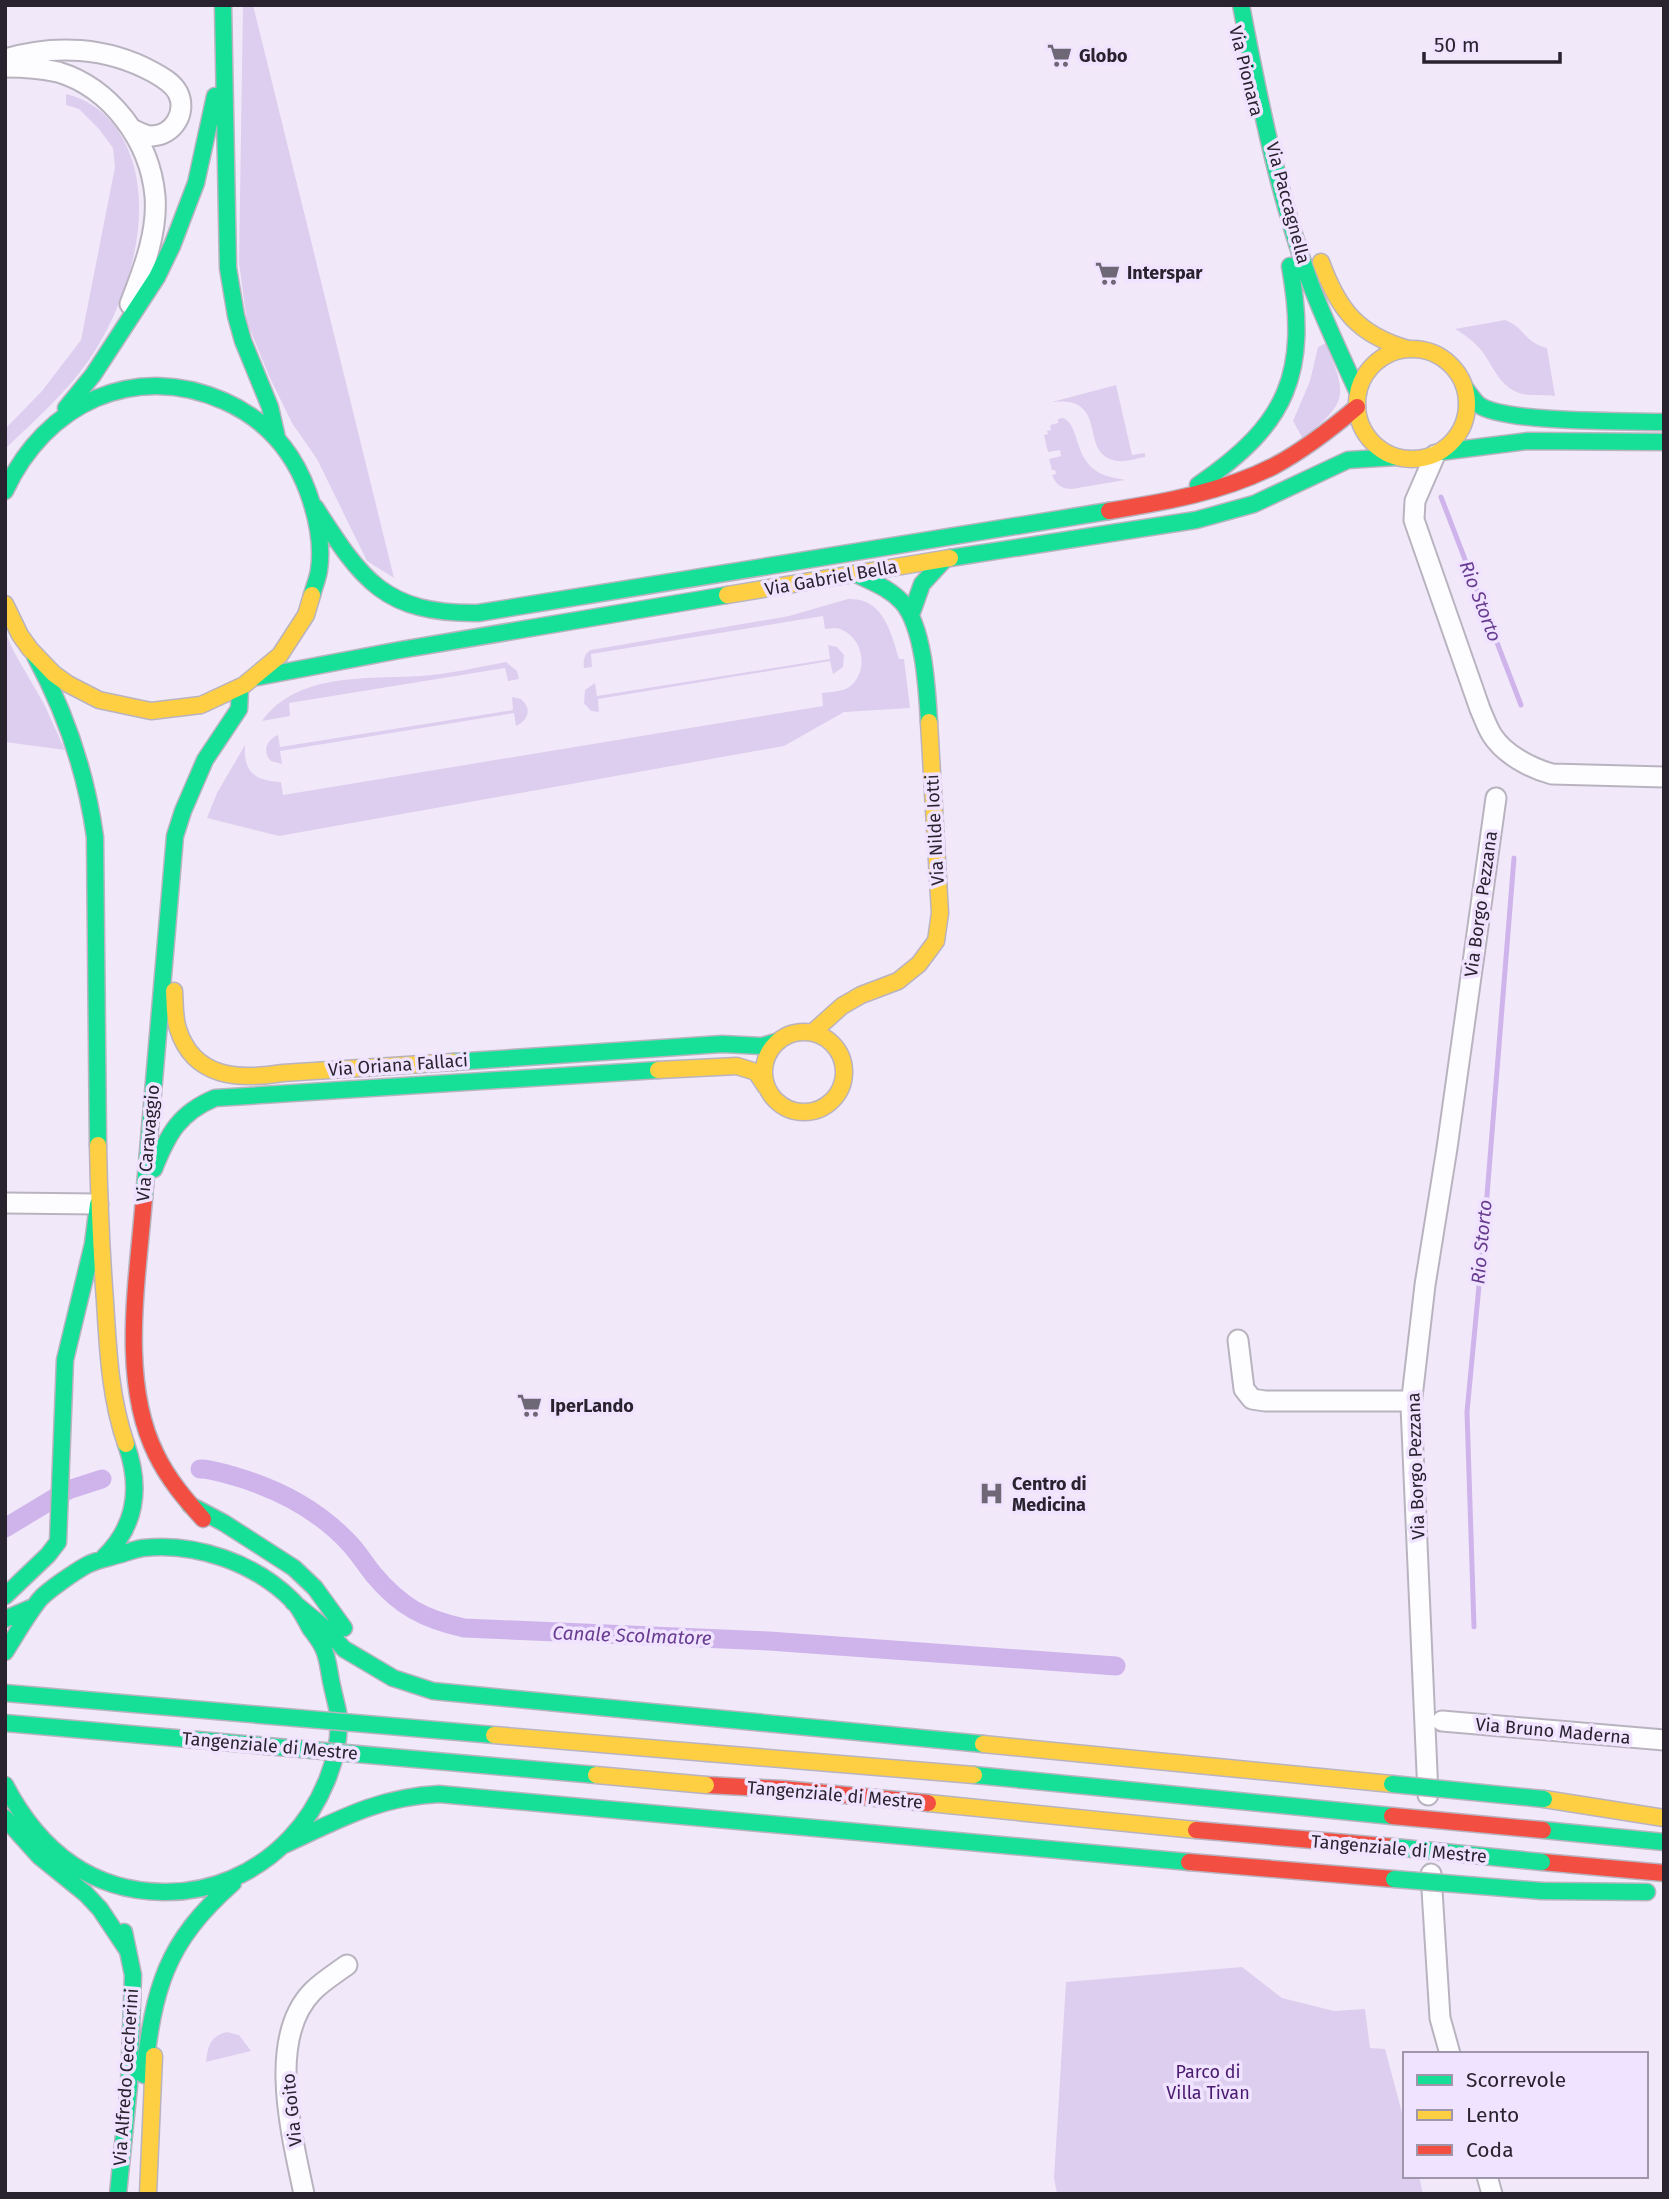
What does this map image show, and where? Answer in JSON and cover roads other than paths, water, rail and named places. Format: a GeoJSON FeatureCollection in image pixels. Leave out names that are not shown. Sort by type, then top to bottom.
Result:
{"type":"FeatureCollection","features":[{"type":"Feature","properties":{"kind":"main road","name":"Via Paccagnella"},"geometry":{"type":"LineString","coordinates":[[1241,5],[1281,184],[1313,291],[1357,400]]}},
{"type":"Feature","properties":{"kind":"main road","name":"Via Paccagnella"},"geometry":{"type":"LineString","coordinates":[[1253,5],[1285,152],[1301,201]]}},
{"type":"Feature","properties":{"kind":"main road"},"geometry":{"type":"LineString","coordinates":[[223,6],[227,104],[228,268],[243,341],[270,407],[277,438]]}},
{"type":"Feature","properties":{"kind":"main road"},"geometry":{"type":"LineString","coordinates":[[5,492],[27,450],[93,375],[157,276],[185,215],[196,183],[206,143],[223,43]]}},
{"type":"Feature","properties":{"kind":"main road","name":"Via Gabriel Bella"},"geometry":{"type":"LineString","coordinates":[[1174,499],[1217,473],[1262,434],[1291,377],[1299,338],[1296,292],[1278,220],[1281,184]]}},
{"type":"Feature","properties":{"kind":"main road","name":"Via Paccagnella"},"geometry":{"type":"LineString","coordinates":[[1317,248],[1333,292],[1349,317],[1367,333],[1394,346],[1408,349]]}},
{"type":"Feature","properties":{"kind":"main road"},"geometry":{"type":"LineString","coordinates":[[1664,422],[1516,416],[1488,409],[1478,404],[1444,359],[1421,350],[1408,349],[1382,358],[1371,368],[1363,379],[1357,400],[1359,420],[1373,443],[1396,457],[1416,460],[1438,454],[1528,441],[1664,442]]}},
{"type":"Feature","properties":{"kind":"main road"},"geometry":{"type":"LineString","coordinates":[[35,656],[74,688],[119,707],[156,711],[194,708],[217,700],[240,690],[258,677],[276,661],[291,642],[312,600],[318,578],[320,554],[315,507],[293,458],[277,438],[254,417],[228,401],[199,390],[137,386],[107,393],[79,405],[54,422]]}},
{"type":"Feature","properties":{"kind":"main road"},"geometry":{"type":"LineString","coordinates":[[1438,454],[1456,438],[1465,419],[1465,388]]}},
{"type":"Feature","properties":{"kind":"main road","name":"Via Gabriel Bella"},"geometry":{"type":"LineString","coordinates":[[315,507],[350,560],[368,580],[408,603],[428,609],[446,613],[478,613],[1174,499],[1240,481],[1262,471],[1319,439],[1357,400]]}},
{"type":"Feature","properties":{"kind":"main road","name":"Via Gabriel Bella"},"geometry":{"type":"LineString","coordinates":[[258,677],[392,651],[1196,520],[1254,504],[1348,460],[1396,457]]}},
{"type":"Feature","properties":{"kind":"main road"},"geometry":{"type":"LineString","coordinates":[[911,615],[915,597],[925,576],[945,559]]}},
{"type":"Feature","properties":{"kind":"main road","name":"Via Nilde Iotti"},"geometry":{"type":"LineString","coordinates":[[813,1032],[851,1000],[898,981],[919,964],[936,941],[940,913],[925,671],[911,615],[902,602],[886,588],[856,574]]}},
{"type":"Feature","properties":{"kind":"main road"},"geometry":{"type":"LineString","coordinates":[[5,604],[61,705],[79,755],[92,806],[96,864],[98,1204],[116,1410],[136,1478],[136,1494],[128,1523],[119,1543],[104,1557]]}},
{"type":"Feature","properties":{"kind":"main road","name":"Via Caravaggio"},"geometry":{"type":"LineString","coordinates":[[240,690],[239,709],[205,760],[175,835],[134,1321],[138,1400],[147,1434],[159,1463],[190,1506],[256,1572]]}},
{"type":"Feature","properties":{"kind":"main road","name":"Via Oriana Fallaci"},"geometry":{"type":"LineString","coordinates":[[170,890],[176,1022],[183,1040],[198,1060],[208,1069],[224,1075],[252,1078],[283,1073],[722,1044],[762,1046],[779,1041]]}},
{"type":"Feature","properties":{"kind":"main road"},"geometry":{"type":"LineString","coordinates":[[841,1055],[839,1031],[851,1000]]}},
{"type":"Feature","properties":{"kind":"main road"},"geometry":{"type":"LineString","coordinates":[[813,1032],[834,1044],[845,1066],[845,1078],[834,1100],[824,1108],[800,1113],[779,1104],[766,1087],[765,1062],[770,1051],[788,1035],[813,1032]]}},
{"type":"Feature","properties":{"kind":"main road","name":"Via Oriana Fallaci"},"geometry":{"type":"LineString","coordinates":[[144,1193],[171,1130],[191,1109],[201,1102],[215,1098],[730,1065],[755,1070],[766,1087]]}},
{"type":"Feature","properties":{"kind":"main road"},"geometry":{"type":"LineString","coordinates":[[5,1596],[58,1542],[65,1360],[93,1244],[98,1204]]}},
{"type":"Feature","properties":{"kind":"main road"},"geometry":{"type":"LineString","coordinates":[[190,1506],[224,1523],[294,1568],[315,1588],[354,1643],[377,1668]]}},
{"type":"Feature","properties":{"kind":"main road"},"geometry":{"type":"LineString","coordinates":[[5,1653],[17,1629],[33,1607],[68,1575],[104,1557],[142,1547],[182,1546],[220,1555],[256,1572],[326,1629],[344,1648],[393,1678],[433,1691],[1544,1799],[1664,1818]]}},
{"type":"Feature","properties":{"kind":"main road"},"geometry":{"type":"LineString","coordinates":[[284,1845],[309,1815],[323,1790],[337,1735],[336,1692],[329,1664],[318,1638],[293,1602]]}},
{"type":"Feature","properties":{"kind":"main road"},"geometry":{"type":"LineString","coordinates":[[5,1619],[33,1607]]}},
{"type":"Feature","properties":{"kind":"main road","name":"Tangenziale di Mestre"},"geometry":{"type":"LineString","coordinates":[[5,1693],[787,1758],[1664,1842]]}},
{"type":"Feature","properties":{"kind":"main road","name":"Tangenziale di Mestre"},"geometry":{"type":"LineString","coordinates":[[5,1723],[706,1785],[783,1789],[1228,1834],[1664,1873]]}},
{"type":"Feature","properties":{"kind":"main road"},"geometry":{"type":"LineString","coordinates":[[5,1785],[12,1815],[64,1859],[97,1878],[148,1892],[200,1889],[225,1882],[249,1871],[284,1845],[347,1813],[401,1796],[439,1794],[1394,1880],[1542,1891],[1664,1894]]}},
{"type":"Feature","properties":{"kind":"main road"},"geometry":{"type":"LineString","coordinates":[[5,1799],[12,1815],[39,1856],[86,1894],[100,1909],[128,1951]]}},
{"type":"Feature","properties":{"kind":"main road","name":"Via Alfredo Ceccherini"},"geometry":{"type":"LineString","coordinates":[[64,1859],[111,1905],[122,1927],[133,1975],[129,2086],[118,2194]]}},
{"type":"Feature","properties":{"kind":"main road","name":"Via Alfredo Ceccherini"},"geometry":{"type":"LineString","coordinates":[[133,2194],[146,2060],[161,1976],[183,1935],[222,1892],[249,1871]]}},
{"type":"Feature","properties":{"kind":"main road"},"geometry":{"type":"LineString","coordinates":[[148,2194],[155,2060],[153,2012]]}},
{"type":"Feature","properties":{"kind":"main road"},"geometry":{"type":"LineString","coordinates":[[103,2194],[131,2015]]}},
{"type":"Feature","properties":{"kind":"street","name":"Via Pionara"},"geometry":{"type":"LineString","coordinates":[[1229,5],[1265,150],[1281,184]]}},
{"type":"Feature","properties":{"kind":"street"},"geometry":{"type":"LineString","coordinates":[[5,60],[35,52],[76,50],[120,57],[144,67],[164,79],[177,92],[181,105],[180,114],[173,128],[167,133],[147,136],[132,129]]}},
{"type":"Feature","properties":{"kind":"street"},"geometry":{"type":"LineString","coordinates":[[5,67],[49,70],[83,83],[118,110],[140,143],[155,196],[152,236],[115,341]]}},
{"type":"Feature","properties":{"kind":"street"},"geometry":{"type":"LineString","coordinates":[[5,463],[27,450]]}},
{"type":"Feature","properties":{"kind":"street"},"geometry":{"type":"LineString","coordinates":[[1438,454],[1415,500],[1414,520],[1493,737],[1522,762],[1552,774],[1664,777]]}},
{"type":"Feature","properties":{"kind":"street","name":"Via Borgo Pezzana"},"geometry":{"type":"LineString","coordinates":[[1449,2052],[1440,2018],[1433,1910],[1411,1435],[1412,1401],[1425,1285],[1496,798]]}},
{"type":"Feature","properties":{"kind":"street"},"geometry":{"type":"LineString","coordinates":[[5,1203],[98,1204]]}},
{"type":"Feature","properties":{"kind":"street"},"geometry":{"type":"LineString","coordinates":[[1238,1340],[1244,1389],[1252,1399],[1265,1402],[1412,1401]]}},
{"type":"Feature","properties":{"kind":"street","name":"Via Bruno Maderna"},"geometry":{"type":"LineString","coordinates":[[1442,1721],[1664,1741]]}},
{"type":"Feature","properties":{"kind":"street","name":"Via Goito"},"geometry":{"type":"LineString","coordinates":[[304,2194],[285,2084],[290,2033],[297,2014],[312,1992],[347,1965]]}},
{"type":"Feature","properties":{"kind":"waterway","name":"Rio Storto"},"geometry":{"type":"LineString","coordinates":[[1441,497],[1521,705]]}},
{"type":"Feature","properties":{"kind":"waterway","name":"Rio Storto"},"geometry":{"type":"LineString","coordinates":[[1474,1627],[1467,1412],[1514,858]]}},
{"type":"Feature","properties":{"kind":"waterway","name":"Canale Scolmatore"},"geometry":{"type":"LineString","coordinates":[[200,1469],[253,1482],[299,1503],[339,1533],[394,1596],[425,1616],[464,1628],[769,1641],[1116,1666]]}},
{"type":"Feature","properties":{"kind":"waterway","name":"Canale Scolmatore"},"geometry":{"type":"LineString","coordinates":[[5,1528],[68,1490],[102,1479]]}},
{"type":"Feature","properties":{"kind":"place","name":"Globo"},"geometry":{"type":"Point","coordinates":[1059,56]}},
{"type":"Feature","properties":{"kind":"place","name":"Interspar"},"geometry":{"type":"Point","coordinates":[1107,273]}},
{"type":"Feature","properties":{"kind":"place","name":"IperLando"},"geometry":{"type":"Point","coordinates":[530,1406]}},
{"type":"Feature","properties":{"kind":"place","name":"Centro di Medicina"},"geometry":{"type":"Point","coordinates":[992,1494]}},
{"type":"Feature","properties":{"kind":"park label","name":"Parco di Villa Tivan"},"geometry":{"type":"Point","coordinates":[1208,2082]}}]}
